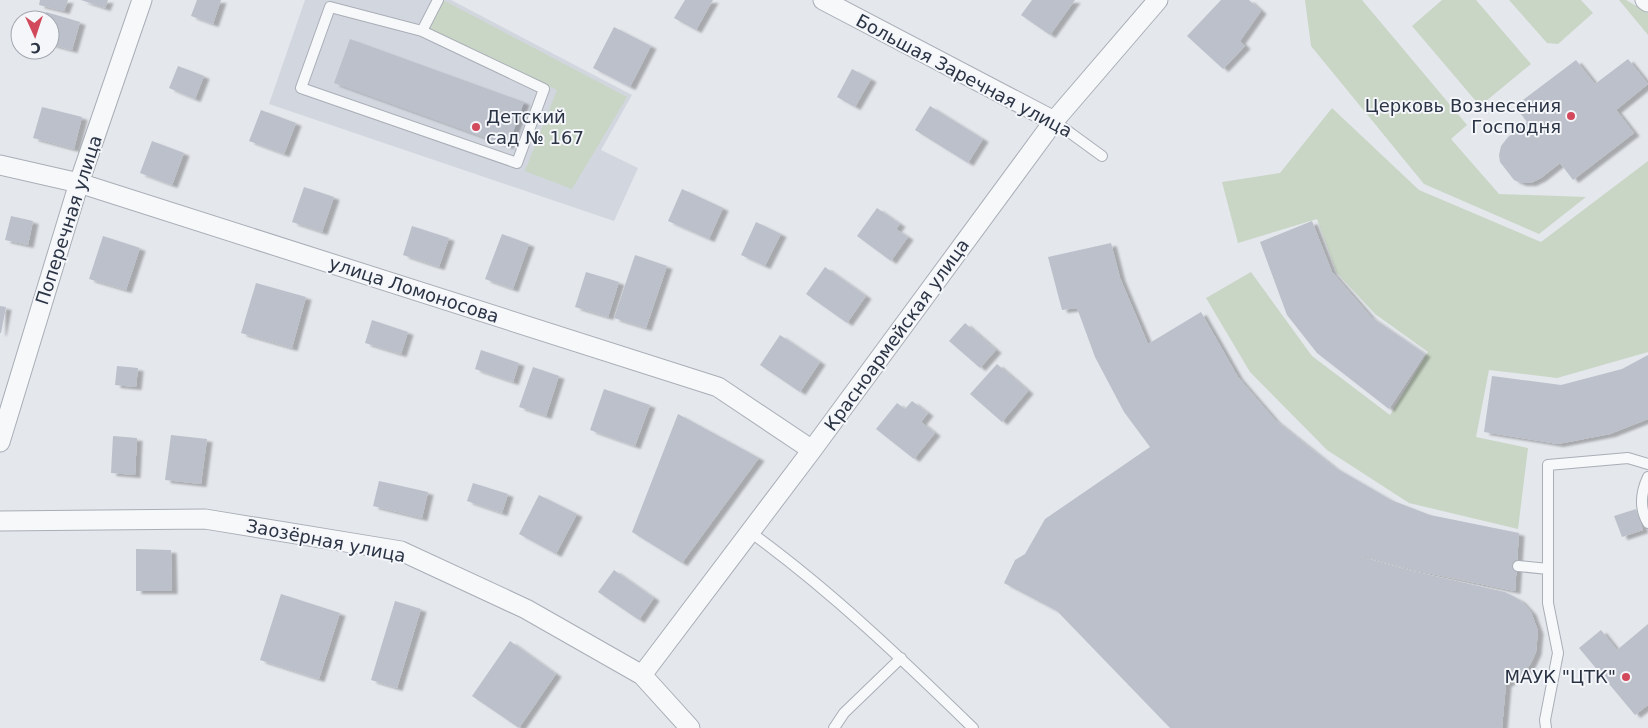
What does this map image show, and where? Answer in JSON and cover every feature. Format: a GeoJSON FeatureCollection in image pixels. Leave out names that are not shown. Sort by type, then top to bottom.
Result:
{"type":"FeatureCollection","features":[{"type":"Feature","properties":{"kind":"street","name":"Поперечная улица"},"geometry":{"type":"LineString","coordinates":[[0,442],[79,183],[142,0]]}},
{"type":"Feature","properties":{"kind":"street","name":"Большая Заречная улица"},"geometry":{"type":"LineString","coordinates":[[823,0],[1054,121]]}},
{"type":"Feature","properties":{"kind":"street","name":"Красноармейская улица"},"geometry":{"type":"LineString","coordinates":[[642,675],[812,450],[1054,121],[1158,0]]}},
{"type":"Feature","properties":{"kind":"street","name":"улица Ломоносова"},"geometry":{"type":"LineString","coordinates":[[0,166],[79,183],[718,387],[812,450]]}},
{"type":"Feature","properties":{"kind":"street","name":"Заозёрная улица"},"geometry":{"type":"LineString","coordinates":[[0,521],[205,519],[401,552],[526,610],[642,675],[690,728]]}},
{"type":"Feature","properties":{"kind":"lane"},"geometry":{"type":"LineString","coordinates":[[422,31],[438,0]]}},
{"type":"Feature","properties":{"kind":"lane"},"geometry":{"type":"LineString","coordinates":[[330,7],[422,31],[544,89],[517,163],[301,88],[330,7]]}},
{"type":"Feature","properties":{"kind":"lane","name":"Большая Заречная улица"},"geometry":{"type":"LineString","coordinates":[[1054,121],[1102,156]]}},
{"type":"Feature","properties":{"kind":"lane"},"geometry":{"type":"LineString","coordinates":[[1546,728],[1545,720],[1558,654],[1548,603],[1548,466],[1628,458],[1648,464]]}},
{"type":"Feature","properties":{"kind":"lane"},"geometry":{"type":"LineString","coordinates":[[1648,477],[1642,491],[1642,506],[1648,522]]}},
{"type":"Feature","properties":{"kind":"lane"},"geometry":{"type":"LineString","coordinates":[[750,532],[787,559],[901,658],[973,728]]}},
{"type":"Feature","properties":{"kind":"lane"},"geometry":{"type":"LineString","coordinates":[[1518,566],[1548,569]]}},
{"type":"Feature","properties":{"kind":"lane"},"geometry":{"type":"LineString","coordinates":[[834,728],[844,714],[901,658]]}},
{"type":"Feature","properties":{"kind":"shaded area","name":"Детский сад № 167"},"geometry":{"type":"Polygon","coordinates":[[[305,0],[451,0],[632,95],[601,150],[638,168],[614,221],[269,104],[305,0]]]}},
{"type":"Feature","properties":{"kind":"green space"},"geometry":{"type":"Polygon","coordinates":[[[443,0],[627,97],[572,189],[525,171],[557,90],[429,30],[443,0]]]}},
{"type":"Feature","properties":{"kind":"green space"},"geometry":{"type":"Polygon","coordinates":[[[1305,0],[1362,0],[1467,125],[1451,139],[1499,194],[1586,197],[1539,234],[1424,184],[1311,46],[1305,0]]]}},
{"type":"Feature","properties":{"kind":"green space"},"geometry":{"type":"Polygon","coordinates":[[[1442,0],[1476,0],[1531,64],[1480,106],[1412,26],[1442,0]]]}},
{"type":"Feature","properties":{"kind":"green space"},"geometry":{"type":"Polygon","coordinates":[[[1509,0],[1581,0],[1593,13],[1558,44],[1547,43],[1509,0]]]}},
{"type":"Feature","properties":{"kind":"green space"},"geometry":{"type":"Polygon","coordinates":[[[1619,0],[1626,0],[1648,13],[1648,35],[1619,0]]]}},
{"type":"Feature","properties":{"kind":"green space"},"geometry":{"type":"Polygon","coordinates":[[[1332,108],[1419,190],[1541,242],[1648,161],[1648,352],[1557,378],[1489,370],[1476,437],[1528,448],[1518,529],[1409,503],[1327,450],[1250,372],[1206,298],[1251,272],[1312,356],[1390,415],[1428,352],[1375,314],[1337,273],[1317,219],[1238,243],[1222,182],[1280,173],[1332,108]]]}},
{"type":"Feature","properties":{"kind":"building"},"geometry":{"type":"Polygon","coordinates":[[[40,0],[68,0],[64,11],[39,5],[40,0]]]}},
{"type":"Feature","properties":{"kind":"building"},"geometry":{"type":"Polygon","coordinates":[[[81,0],[108,0],[105,8],[81,0]]]}},
{"type":"Feature","properties":{"kind":"building"},"geometry":{"type":"Polygon","coordinates":[[[197,0],[221,0],[213,24],[191,16],[197,0]]]}},
{"type":"Feature","properties":{"kind":"building"},"geometry":{"type":"Polygon","coordinates":[[[685,0],[713,0],[696,30],[674,18],[685,0]]]}},
{"type":"Feature","properties":{"kind":"building"},"geometry":{"type":"Polygon","coordinates":[[[1032,0],[1075,0],[1050,35],[1021,15],[1032,0]]]}},
{"type":"Feature","properties":{"kind":"building"},"geometry":{"type":"Polygon","coordinates":[[[1221,0],[1249,0],[1261,11],[1240,41],[1245,46],[1223,69],[1187,36],[1221,0]]]}},
{"type":"Feature","properties":{"kind":"building"},"geometry":{"type":"Polygon","coordinates":[[[60,16],[80,22],[72,50],[60,47],[60,16]]]}},
{"type":"Feature","properties":{"kind":"building"},"geometry":{"type":"Polygon","coordinates":[[[614,27],[651,46],[630,87],[593,68],[614,27]]]}},
{"type":"Feature","properties":{"kind":"building"},"geometry":{"type":"Polygon","coordinates":[[[350,39],[524,102],[508,146],[334,83],[350,39]]]}},
{"type":"Feature","properties":{"kind":"building","name":"Церковь Вознесения Господня"},"geometry":{"type":"Polygon","coordinates":[[[1628,59],[1648,84],[1616,110],[1634,133],[1573,180],[1560,163],[1541,178],[1531,183],[1521,183],[1514,180],[1500,162],[1499,155],[1501,146],[1508,137],[1527,122],[1515,106],[1576,60],[1595,84],[1628,59]]]}},
{"type":"Feature","properties":{"kind":"building"},"geometry":{"type":"Polygon","coordinates":[[[178,66],[204,76],[195,99],[169,88],[178,66]]]}},
{"type":"Feature","properties":{"kind":"building"},"geometry":{"type":"Polygon","coordinates":[[[852,69],[871,79],[855,107],[837,97],[852,69]]]}},
{"type":"Feature","properties":{"kind":"building"},"geometry":{"type":"Polygon","coordinates":[[[930,106],[983,139],[968,163],[915,130],[930,106]]]}},
{"type":"Feature","properties":{"kind":"building"},"geometry":{"type":"Polygon","coordinates":[[[42,107],[82,117],[74,149],[33,138],[42,107]]]}},
{"type":"Feature","properties":{"kind":"building"},"geometry":{"type":"Polygon","coordinates":[[[261,110],[296,123],[284,154],[249,141],[261,110]]]}},
{"type":"Feature","properties":{"kind":"building"},"geometry":{"type":"Polygon","coordinates":[[[152,141],[184,153],[172,185],[140,173],[152,141]]]}},
{"type":"Feature","properties":{"kind":"building"},"geometry":{"type":"Polygon","coordinates":[[[304,187],[334,197],[322,232],[292,222],[304,187]]]}},
{"type":"Feature","properties":{"kind":"building"},"geometry":{"type":"Polygon","coordinates":[[[682,189],[723,208],[709,239],[668,221],[682,189]]]}},
{"type":"Feature","properties":{"kind":"building"},"geometry":{"type":"Polygon","coordinates":[[[877,208],[900,224],[896,229],[908,237],[891,261],[857,236],[877,208]]]}},
{"type":"Feature","properties":{"kind":"building"},"geometry":{"type":"Polygon","coordinates":[[[11,216],[33,221],[28,245],[5,240],[11,216]]]}},
{"type":"Feature","properties":{"kind":"building"},"geometry":{"type":"Polygon","coordinates":[[[1312,221],[1332,272],[1371,317],[1425,354],[1389,409],[1317,353],[1287,315],[1260,242],[1312,221]]]}},
{"type":"Feature","properties":{"kind":"building"},"geometry":{"type":"Polygon","coordinates":[[[756,222],[781,234],[765,266],[741,255],[756,222]]]}},
{"type":"Feature","properties":{"kind":"building"},"geometry":{"type":"Polygon","coordinates":[[[412,226],[449,238],[439,267],[403,255],[412,226]]]}},
{"type":"Feature","properties":{"kind":"building"},"geometry":{"type":"Polygon","coordinates":[[[502,234],[529,244],[513,289],[485,279],[502,234]]]}},
{"type":"Feature","properties":{"kind":"building"},"geometry":{"type":"Polygon","coordinates":[[[103,236],[140,248],[126,290],[89,279],[103,236]]]}},
{"type":"Feature","properties":{"kind":"building"},"geometry":{"type":"Polygon","coordinates":[[[1111,243],[1120,278],[1148,344],[1201,312],[1238,377],[1275,420],[1334,467],[1391,500],[1430,515],[1519,533],[1515,591],[1413,570],[1362,557],[1408,570],[1505,592],[1520,600],[1531,612],[1538,631],[1536,652],[1524,673],[1506,684],[1502,728],[1170,728],[1057,611],[1004,583],[1015,560],[1025,554],[1045,519],[1150,447],[1124,412],[1095,357],[1077,308],[1062,310],[1048,257],[1111,243]]]}},
{"type":"Feature","properties":{"kind":"building"},"geometry":{"type":"Polygon","coordinates":[[[635,255],[667,266],[646,328],[614,318],[635,255]]]}},
{"type":"Feature","properties":{"kind":"building"},"geometry":{"type":"Polygon","coordinates":[[[825,267],[866,296],[847,323],[806,294],[825,267]]]}},
{"type":"Feature","properties":{"kind":"building"},"geometry":{"type":"Polygon","coordinates":[[[586,272],[619,282],[608,317],[575,307],[586,272]]]}},
{"type":"Feature","properties":{"kind":"building"},"geometry":{"type":"Polygon","coordinates":[[[256,283],[306,297],[292,348],[241,333],[256,283]]]}},
{"type":"Feature","properties":{"kind":"building"},"geometry":{"type":"Polygon","coordinates":[[[0,306],[6,307],[1,333],[0,333],[0,306]]]}},
{"type":"Feature","properties":{"kind":"building"},"geometry":{"type":"Polygon","coordinates":[[[372,320],[408,332],[401,354],[365,343],[372,320]]]}},
{"type":"Feature","properties":{"kind":"building"},"geometry":{"type":"Polygon","coordinates":[[[965,323],[996,350],[980,368],[949,341],[965,323]]]}},
{"type":"Feature","properties":{"kind":"building"},"geometry":{"type":"Polygon","coordinates":[[[780,335],[820,362],[800,392],[760,365],[780,335]]]}},
{"type":"Feature","properties":{"kind":"building"},"geometry":{"type":"Polygon","coordinates":[[[481,350],[519,363],[513,382],[475,369],[481,350]]]}},
{"type":"Feature","properties":{"kind":"building"},"geometry":{"type":"Polygon","coordinates":[[[1648,355],[1648,419],[1610,434],[1558,444],[1484,432],[1492,376],[1561,385],[1622,369],[1648,355]]]}},
{"type":"Feature","properties":{"kind":"building"},"geometry":{"type":"Polygon","coordinates":[[[997,364],[1028,391],[1002,422],[970,394],[997,364]]]}},
{"type":"Feature","properties":{"kind":"building"},"geometry":{"type":"Polygon","coordinates":[[[117,366],[138,368],[136,387],[115,385],[117,366]]]}},
{"type":"Feature","properties":{"kind":"building"},"geometry":{"type":"Polygon","coordinates":[[[533,367],[559,376],[546,416],[519,407],[533,367]]]}},
{"type":"Feature","properties":{"kind":"building"},"geometry":{"type":"Polygon","coordinates":[[[604,389],[650,405],[635,446],[590,430],[604,389]]]}},
{"type":"Feature","properties":{"kind":"building"},"geometry":{"type":"Polygon","coordinates":[[[912,401],[928,413],[921,422],[935,433],[914,459],[876,429],[897,403],[905,409],[912,401]]]}},
{"type":"Feature","properties":{"kind":"building"},"geometry":{"type":"Polygon","coordinates":[[[678,414],[759,458],[682,563],[632,532],[678,414]]]}},
{"type":"Feature","properties":{"kind":"building"},"geometry":{"type":"Polygon","coordinates":[[[171,435],[207,439],[201,484],[165,480],[171,435]]]}},
{"type":"Feature","properties":{"kind":"building"},"geometry":{"type":"Polygon","coordinates":[[[113,436],[137,438],[135,475],[111,473],[113,436]]]}},
{"type":"Feature","properties":{"kind":"building"},"geometry":{"type":"Polygon","coordinates":[[[379,481],[428,492],[422,518],[373,506],[379,481]]]}},
{"type":"Feature","properties":{"kind":"building"},"geometry":{"type":"Polygon","coordinates":[[[473,483],[508,494],[502,513],[467,501],[473,483]]]}},
{"type":"Feature","properties":{"kind":"building"},"geometry":{"type":"Polygon","coordinates":[[[539,495],[577,514],[556,554],[519,534],[539,495]]]}},
{"type":"Feature","properties":{"kind":"building"},"geometry":{"type":"Polygon","coordinates":[[[1636,509],[1643,530],[1622,537],[1614,516],[1636,509]]]}},
{"type":"Feature","properties":{"kind":"building"},"geometry":{"type":"Polygon","coordinates":[[[136,549],[171,550],[172,591],[136,591],[136,549]]]}},
{"type":"Feature","properties":{"kind":"building"},"geometry":{"type":"Polygon","coordinates":[[[614,570],[654,598],[639,620],[598,592],[614,570]]]}},
{"type":"Feature","properties":{"kind":"building"},"geometry":{"type":"Polygon","coordinates":[[[281,594],[340,613],[319,679],[260,660],[281,594]]]}},
{"type":"Feature","properties":{"kind":"building"},"geometry":{"type":"Polygon","coordinates":[[[395,601],[421,609],[397,688],[371,680],[395,601]]]}},
{"type":"Feature","properties":{"kind":"building","name":"МАУК \"ЦТК\""},"geometry":{"type":"Polygon","coordinates":[[[1648,624],[1648,705],[1635,715],[1579,648],[1601,630],[1617,650],[1648,624]]]}},
{"type":"Feature","properties":{"kind":"building"},"geometry":{"type":"Polygon","coordinates":[[[510,641],[556,674],[519,728],[472,696],[510,641]]]}},
{"type":"Feature","properties":{"kind":"place","name":"Церковь Вознесения Господня"},"geometry":{"type":"Point","coordinates":[1571,116]}},
{"type":"Feature","properties":{"kind":"place","name":"Детский сад № 167"},"geometry":{"type":"Point","coordinates":[476,127]}},
{"type":"Feature","properties":{"kind":"place","name":"МАУК \"ЦТК\""},"geometry":{"type":"Point","coordinates":[1626,677]}}]}
